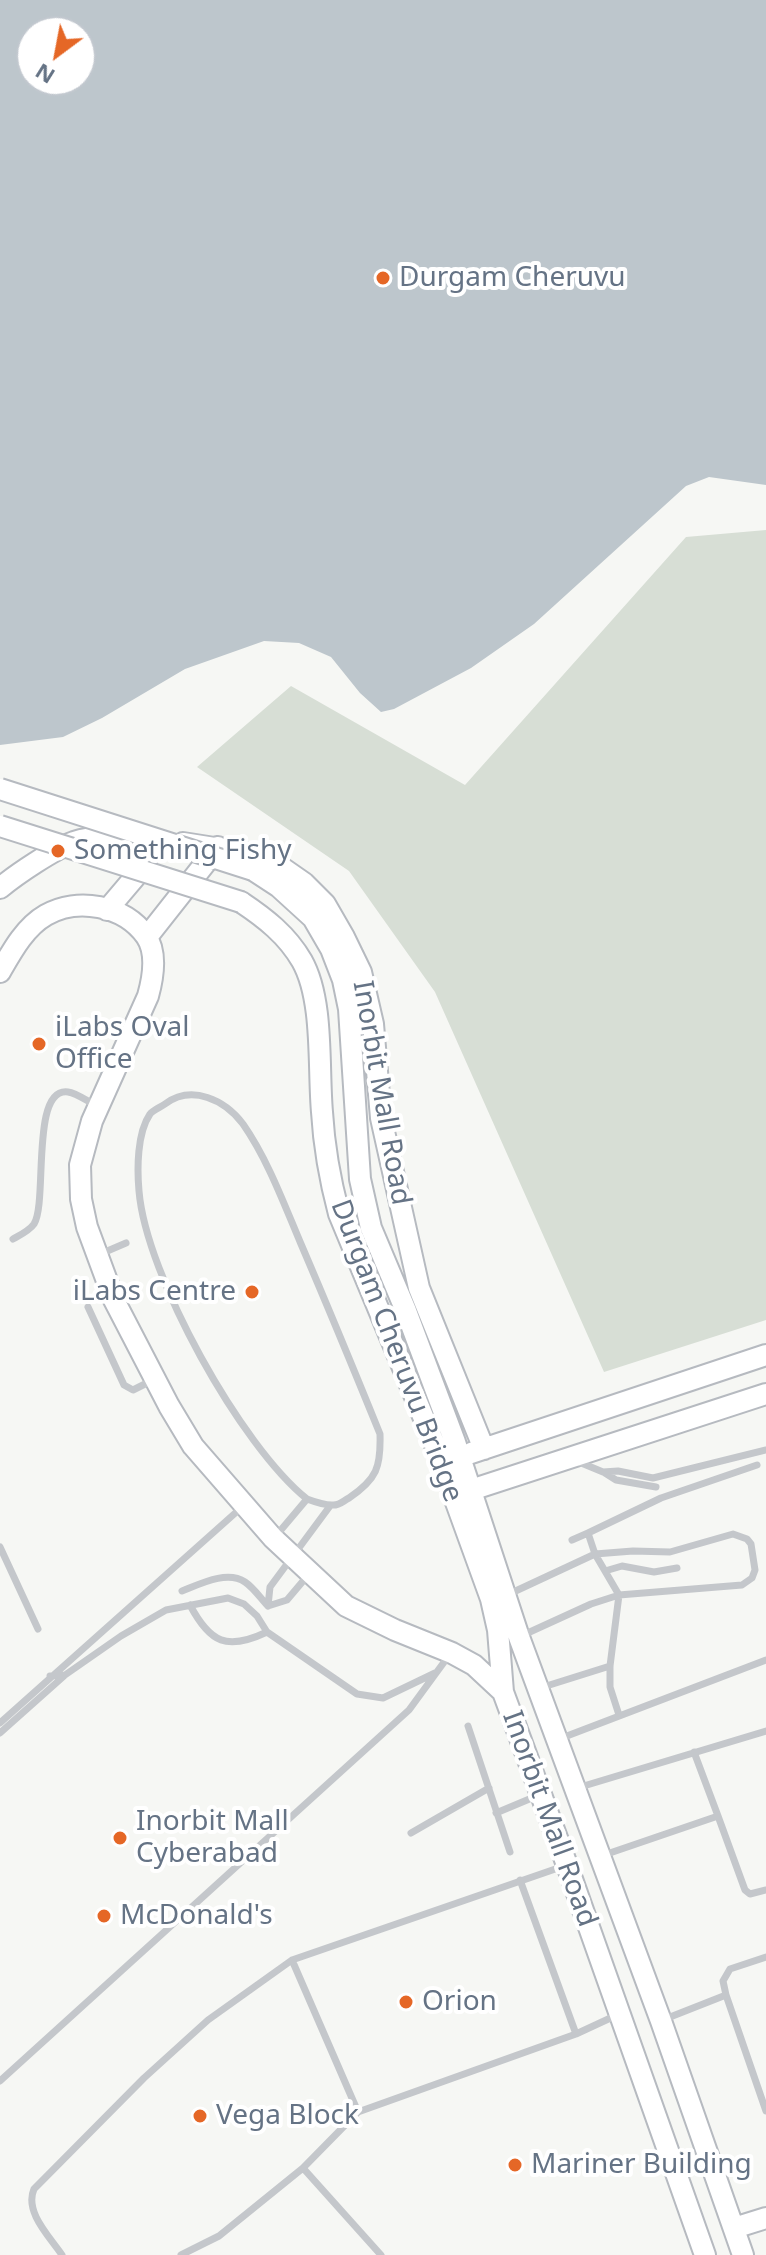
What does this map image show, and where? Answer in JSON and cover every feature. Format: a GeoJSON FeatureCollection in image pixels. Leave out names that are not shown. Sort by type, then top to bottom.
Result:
{"type":"FeatureCollection","features":[{"type":"Feature","properties":{"kind":"main road","name":"Durgam Cheruvu Bridge"},"geometry":{"type":"LineString","coordinates":[[0,789],[253,870],[279,887],[313,918],[331,949],[343,980],[349,1009],[360,1179],[371,1228],[406,1311],[490,1545]]}},
{"type":"Feature","properties":{"kind":"main road","name":"Durgam Cheruvu Bridge"},"geometry":{"type":"LineString","coordinates":[[0,826],[241,902],[284,936],[303,963],[314,997],[323,1125],[329,1176],[339,1214],[437,1450],[491,1599],[498,1630],[503,1692]]}},
{"type":"Feature","properties":{"kind":"main road","name":"Inorbit Mall Road"},"geometry":{"type":"LineString","coordinates":[[0,888],[14,876],[73,842],[98,837],[142,838],[246,853],[281,867],[304,883],[325,904],[361,972],[373,1024],[381,1118],[419,1288],[484,1449]]}},
{"type":"Feature","properties":{"kind":"main road"},"geometry":{"type":"LineString","coordinates":[[0,972],[24,934],[43,917],[61,907],[85,904],[107,910],[132,922],[147,937],[218,847]]}},
{"type":"Feature","properties":{"kind":"main road"},"geometry":{"type":"LineString","coordinates":[[107,910],[146,864]]}},
{"type":"Feature","properties":{"kind":"main road","name":"Inorbit Mall Road"},"geometry":{"type":"LineString","coordinates":[[147,937],[153,977],[148,996],[98,1107],[80,1165],[81,1199],[96,1256],[114,1300],[193,1446],[273,1538],[346,1606],[474,1665],[503,1692],[705,2255]]}},
{"type":"Feature","properties":{"kind":"main road"},"geometry":{"type":"LineString","coordinates":[[460,1457],[766,1355]]}},
{"type":"Feature","properties":{"kind":"main road"},"geometry":{"type":"LineString","coordinates":[[471,1490],[766,1394]]}},
{"type":"Feature","properties":{"kind":"main road","name":"Inorbit Mall Road"},"geometry":{"type":"LineString","coordinates":[[490,1545],[519,1637],[661,2021],[743,2255]]}},
{"type":"Feature","properties":{"kind":"main road"},"geometry":{"type":"LineString","coordinates":[[734,2228],[766,2218]]}},
{"type":"Feature","properties":{"kind":"lane"},"geometry":{"type":"LineString","coordinates":[[13,1239],[32,1227],[39,1211],[43,1131],[49,1103],[59,1093],[69,1092],[98,1107]]}},
{"type":"Feature","properties":{"kind":"lane"},"geometry":{"type":"LineString","coordinates":[[194,1094],[212,1098],[242,1122],[291,1221],[380,1434],[381,1457],[376,1472],[366,1486],[338,1505],[330,1506],[307,1499],[289,1485],[268,1461],[205,1363],[164,1279],[147,1231],[139,1192],[138,1148],[150,1114],[170,1100],[194,1094]]}},
{"type":"Feature","properties":{"kind":"lane"},"geometry":{"type":"LineString","coordinates":[[96,1256],[126,1243]]}},
{"type":"Feature","properties":{"kind":"lane"},"geometry":{"type":"LineString","coordinates":[[88,1307],[124,1385],[133,1390],[155,1379]]}},
{"type":"Feature","properties":{"kind":"lane"},"geometry":{"type":"LineString","coordinates":[[603,1472],[618,1471],[653,1478],[766,1450]]}},
{"type":"Feature","properties":{"kind":"lane"},"geometry":{"type":"LineString","coordinates":[[568,1458],[616,1480],[656,1487]]}},
{"type":"Feature","properties":{"kind":"lane"},"geometry":{"type":"LineString","coordinates":[[572,1540],[661,1498],[757,1465]]}},
{"type":"Feature","properties":{"kind":"lane"},"geometry":{"type":"LineString","coordinates":[[653,1478],[661,1498]]}},
{"type":"Feature","properties":{"kind":"lane"},"geometry":{"type":"LineString","coordinates":[[273,1538],[307,1499]]}},
{"type":"Feature","properties":{"kind":"lane"},"geometry":{"type":"LineString","coordinates":[[0,1723],[244,1506]]}},
{"type":"Feature","properties":{"kind":"lane"},"geometry":{"type":"LineString","coordinates":[[268,1606],[270,1587],[330,1506]]}},
{"type":"Feature","properties":{"kind":"lane"},"geometry":{"type":"LineString","coordinates":[[588,1533],[595,1554],[619,1595],[610,1666],[610,1687],[619,1715]]}},
{"type":"Feature","properties":{"kind":"lane"},"geometry":{"type":"LineString","coordinates":[[505,1596],[595,1554],[670,1552],[733,1534],[747,1539],[751,1544],[755,1570],[752,1578],[742,1585],[619,1595],[591,1604],[519,1637]]}},
{"type":"Feature","properties":{"kind":"lane"},"geometry":{"type":"LineString","coordinates":[[0,1547],[38,1629]]}},
{"type":"Feature","properties":{"kind":"lane"},"geometry":{"type":"LineString","coordinates":[[605,1571],[622,1566],[654,1572],[677,1568]]}},
{"type":"Feature","properties":{"kind":"lane"},"geometry":{"type":"LineString","coordinates":[[268,1606],[287,1600],[309,1574]]}},
{"type":"Feature","properties":{"kind":"lane"},"geometry":{"type":"LineString","coordinates":[[182,1591],[209,1580],[231,1577],[245,1582],[268,1606]]}},
{"type":"Feature","properties":{"kind":"lane"},"geometry":{"type":"LineString","coordinates":[[0,1733],[67,1674],[121,1636],[166,1610],[228,1598],[244,1604],[257,1616],[267,1632],[357,1694],[383,1698],[391,1696],[438,1671]]}},
{"type":"Feature","properties":{"kind":"lane"},"geometry":{"type":"LineString","coordinates":[[190,1605],[200,1624],[220,1639],[245,1643],[267,1632]]}},
{"type":"Feature","properties":{"kind":"lane"},"geometry":{"type":"LineString","coordinates":[[0,2081],[409,1710],[452,1653]]}},
{"type":"Feature","properties":{"kind":"lane"},"geometry":{"type":"LineString","coordinates":[[557,1740],[766,1660]]}},
{"type":"Feature","properties":{"kind":"lane"},"geometry":{"type":"LineString","coordinates":[[538,1689],[610,1666]]}},
{"type":"Feature","properties":{"kind":"lane"},"geometry":{"type":"LineString","coordinates":[[50,1676],[67,1674]]}},
{"type":"Feature","properties":{"kind":"lane"},"geometry":{"type":"LineString","coordinates":[[468,1726],[510,1852]]}},
{"type":"Feature","properties":{"kind":"lane"},"geometry":{"type":"LineString","coordinates":[[575,1788],[766,1731]]}},
{"type":"Feature","properties":{"kind":"lane"},"geometry":{"type":"LineString","coordinates":[[694,1752],[745,1890],[750,1894],[766,1890]]}},
{"type":"Feature","properties":{"kind":"lane"},"geometry":{"type":"LineString","coordinates":[[411,1833],[489,1788]]}},
{"type":"Feature","properties":{"kind":"lane"},"geometry":{"type":"LineString","coordinates":[[496,1813],[541,1794]]}},
{"type":"Feature","properties":{"kind":"lane"},"geometry":{"type":"LineString","coordinates":[[600,1857],[718,1816]]}},
{"type":"Feature","properties":{"kind":"lane"},"geometry":{"type":"LineString","coordinates":[[62,2255],[32,2209],[31,2198],[43,2178],[208,2020],[292,1960],[567,1865]]}},
{"type":"Feature","properties":{"kind":"lane"},"geometry":{"type":"LineString","coordinates":[[520,1880],[576,2034]]}},
{"type":"Feature","properties":{"kind":"lane"},"geometry":{"type":"LineString","coordinates":[[766,1957],[730,1969],[723,1981],[766,2111]]}},
{"type":"Feature","properties":{"kind":"lane"},"geometry":{"type":"LineString","coordinates":[[292,1960],[358,2112]]}},
{"type":"Feature","properties":{"kind":"lane"},"geometry":{"type":"LineString","coordinates":[[661,2021],[726,1995]]}},
{"type":"Feature","properties":{"kind":"lane"},"geometry":{"type":"LineString","coordinates":[[181,2255],[219,2236],[303,2168],[358,2112],[576,2034],[619,2014]]}},
{"type":"Feature","properties":{"kind":"lane"},"geometry":{"type":"LineString","coordinates":[[303,2168],[381,2255]]}},
{"type":"Feature","properties":{"kind":"shaded area","name":"Durgam Cheruvu"},"geometry":{"type":"Polygon","coordinates":[[[0,0],[766,0],[766,485],[709,477],[686,486],[534,624],[471,668],[394,709],[381,712],[360,693],[331,657],[299,643],[264,641],[185,669],[63,737],[0,745],[0,0]]]}},
{"type":"Feature","properties":{"kind":"shaded area"},"geometry":{"type":"Polygon","coordinates":[[[766,530],[766,1320],[604,1372],[435,992],[349,871],[197,767],[291,686],[465,785],[686,537],[766,530]]]}},
{"type":"Feature","properties":{"kind":"place","name":"Durgam Cheruvu"},"geometry":{"type":"Point","coordinates":[383,278]}},
{"type":"Feature","properties":{"kind":"place","name":"Something Fishy"},"geometry":{"type":"Point","coordinates":[58,851]}},
{"type":"Feature","properties":{"kind":"place","name":"iLabs Oval Office"},"geometry":{"type":"Point","coordinates":[39,1044]}},
{"type":"Feature","properties":{"kind":"place","name":"iLabs Centre"},"geometry":{"type":"Point","coordinates":[252,1292]}},
{"type":"Feature","properties":{"kind":"place","name":"Inorbit Mall Cyberabad"},"geometry":{"type":"Point","coordinates":[120,1838]}},
{"type":"Feature","properties":{"kind":"place","name":"McDonald's"},"geometry":{"type":"Point","coordinates":[104,1916]}},
{"type":"Feature","properties":{"kind":"place","name":"Orion"},"geometry":{"type":"Point","coordinates":[406,2002]}},
{"type":"Feature","properties":{"kind":"place","name":"Vega Block"},"geometry":{"type":"Point","coordinates":[200,2116]}},
{"type":"Feature","properties":{"kind":"place","name":"Mariner Building"},"geometry":{"type":"Point","coordinates":[515,2165]}}]}
